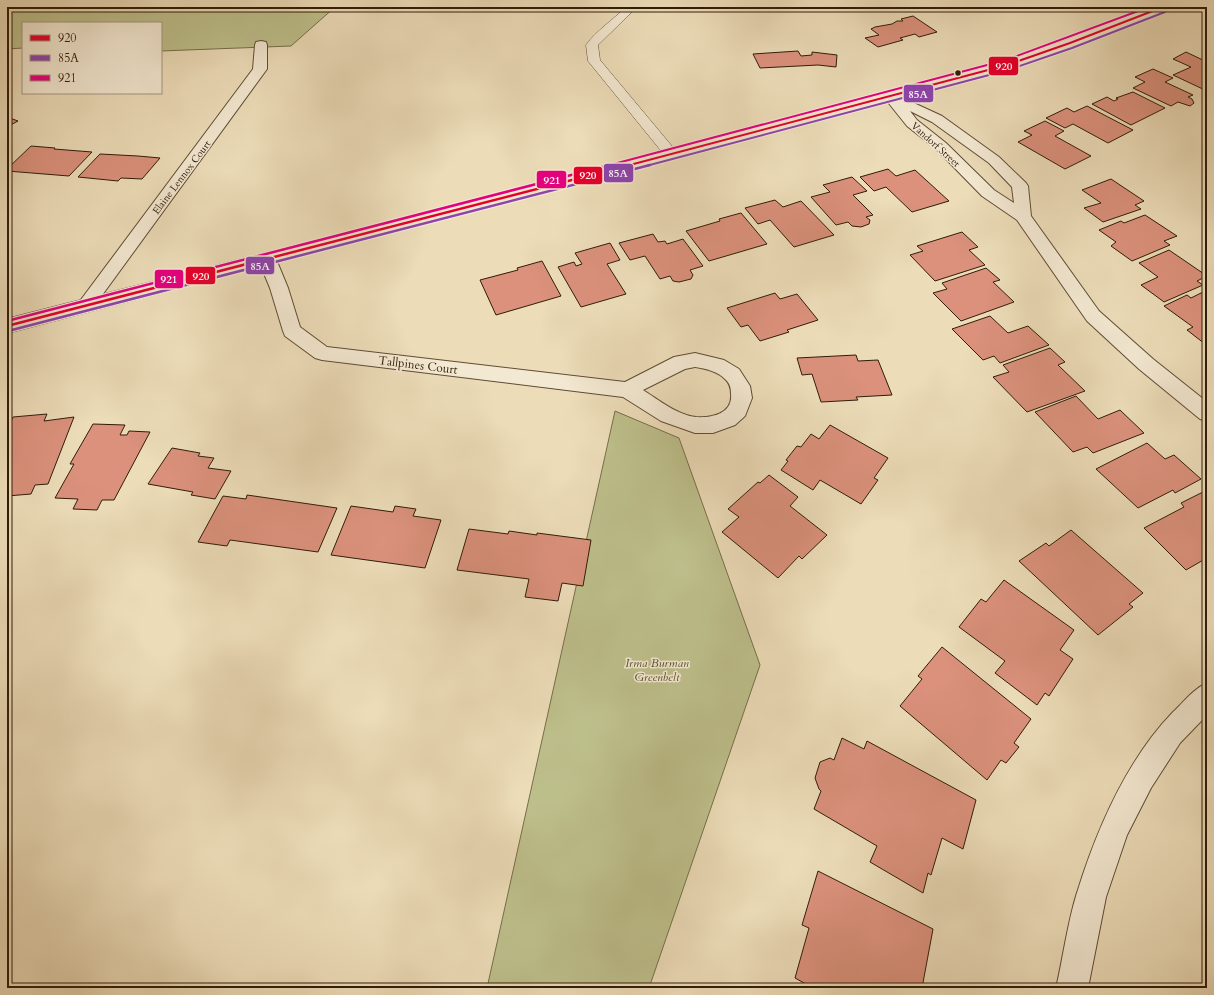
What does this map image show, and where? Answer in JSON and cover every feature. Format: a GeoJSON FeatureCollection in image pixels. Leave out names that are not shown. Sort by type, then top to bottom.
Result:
{"type":"FeatureCollection","features":[{"type":"Feature","properties":{"kind":"street"},"geometry":{"type":"LineString","coordinates":[[7,326],[671,154],[1007,65],[1070,43],[1162,7]]}},
{"type":"Feature","properties":{"kind":"street","name":"Elaine Lennox Court"},"geometry":{"type":"LineString","coordinates":[[86,305],[260,69],[261,45]]}},
{"type":"Feature","properties":{"kind":"street","name":"Vandorf Street"},"geometry":{"type":"LineString","coordinates":[[890,96],[912,123],[941,146],[988,193],[1023,216],[1093,316],[1146,364],[1207,413]]}},
{"type":"Feature","properties":{"kind":"street","name":"Vandorf Street"},"geometry":{"type":"LineString","coordinates":[[890,96],[937,119],[994,160],[1020,186],[1023,216]]}},
{"type":"Feature","properties":{"kind":"street","name":"Tallpines Court"},"geometry":{"type":"LineString","coordinates":[[267,259],[279,288],[292,331],[322,353],[627,390],[683,422],[696,425],[710,425],[723,422],[733,415],[740,406],[743,396],[740,384],[728,370],[709,361],[695,360],[681,362],[627,390]]}},
{"type":"Feature","properties":{"kind":"street"},"geometry":{"type":"LineString","coordinates":[[1072,988],[1091,898],[1114,830],[1145,771],[1171,734],[1207,696]]}},
{"type":"Feature","properties":{"kind":"lane"},"geometry":{"type":"LineString","coordinates":[[632,7],[601,33],[592,45],[594,61],[671,154]]}},
{"type":"Feature","properties":{"kind":"green space"},"geometry":{"type":"Polygon","coordinates":[[[7,7],[335,7],[291,46],[162,51],[162,22],[22,22],[22,48],[7,49],[7,7]]]}},
{"type":"Feature","properties":{"kind":"green space","name":"Irma Burman Greenbelt"},"geometry":{"type":"Polygon","coordinates":[[[615,411],[679,438],[760,665],[649,988],[487,988],[615,411]]]}},
{"type":"Feature","properties":{"kind":"building"},"geometry":{"type":"Polygon","coordinates":[[[913,16],[937,32],[919,37],[915,34],[900,38],[903,40],[878,47],[865,38],[879,35],[871,29],[875,27],[892,24],[897,21],[903,21],[901,19],[913,16]]]}},
{"type":"Feature","properties":{"kind":"building"},"geometry":{"type":"Polygon","coordinates":[[[798,51],[801,56],[812,55],[812,52],[837,55],[836,67],[818,65],[760,68],[753,54],[798,51]]]}},
{"type":"Feature","properties":{"kind":"building"},"geometry":{"type":"Polygon","coordinates":[[[1186,52],[1207,62],[1207,91],[1173,75],[1191,67],[1173,59],[1186,52]]]}},
{"type":"Feature","properties":{"kind":"building"},"geometry":{"type":"Polygon","coordinates":[[[1153,69],[1173,78],[1165,82],[1193,95],[1188,97],[1192,99],[1194,103],[1190,106],[1178,102],[1171,106],[1133,88],[1145,82],[1135,77],[1153,69]]]}},
{"type":"Feature","properties":{"kind":"building"},"geometry":{"type":"Polygon","coordinates":[[[1133,92],[1165,108],[1131,125],[1092,104],[1107,97],[1114,101],[1118,99],[1116,98],[1133,92]]]}},
{"type":"Feature","properties":{"kind":"building"},"geometry":{"type":"Polygon","coordinates":[[[1087,106],[1133,130],[1108,143],[1073,124],[1065,128],[1046,118],[1067,108],[1074,112],[1087,106]]]}},
{"type":"Feature","properties":{"kind":"building"},"geometry":{"type":"Polygon","coordinates":[[[7,117],[18,121],[7,127],[7,117]]]}},
{"type":"Feature","properties":{"kind":"building"},"geometry":{"type":"Polygon","coordinates":[[[1045,121],[1064,131],[1055,136],[1091,156],[1065,169],[1018,142],[1032,135],[1024,131],[1045,121]]]}},
{"type":"Feature","properties":{"kind":"building"},"geometry":{"type":"Polygon","coordinates":[[[31,146],[92,152],[69,176],[7,171],[7,169],[31,146]]]}},
{"type":"Feature","properties":{"kind":"building"},"geometry":{"type":"Polygon","coordinates":[[[100,154],[160,158],[142,179],[121,178],[118,181],[78,177],[100,154]]]}},
{"type":"Feature","properties":{"kind":"building"},"geometry":{"type":"Polygon","coordinates":[[[888,169],[896,176],[915,170],[949,201],[912,212],[886,187],[874,191],[860,177],[888,169]]]}},
{"type":"Feature","properties":{"kind":"building"},"geometry":{"type":"Polygon","coordinates":[[[852,177],[867,191],[853,195],[873,215],[866,217],[870,220],[869,224],[861,227],[852,226],[848,222],[836,225],[811,197],[830,192],[823,185],[852,177]]]}},
{"type":"Feature","properties":{"kind":"building"},"geometry":{"type":"Polygon","coordinates":[[[1111,179],[1144,201],[1135,205],[1141,209],[1103,222],[1084,208],[1101,203],[1082,190],[1111,179]]]}},
{"type":"Feature","properties":{"kind":"building"},"geometry":{"type":"Polygon","coordinates":[[[775,200],[783,207],[801,201],[834,235],[794,247],[770,220],[758,224],[745,208],[775,200]]]}},
{"type":"Feature","properties":{"kind":"building"},"geometry":{"type":"Polygon","coordinates":[[[741,213],[767,244],[709,261],[686,231],[720,221],[719,219],[741,213]]]}},
{"type":"Feature","properties":{"kind":"building"},"geometry":{"type":"Polygon","coordinates":[[[1145,215],[1177,236],[1164,241],[1170,245],[1132,261],[1111,246],[1116,242],[1099,230],[1121,221],[1124,223],[1145,215]]]}},
{"type":"Feature","properties":{"kind":"building"},"geometry":{"type":"Polygon","coordinates":[[[962,232],[978,247],[969,250],[985,265],[935,281],[910,255],[923,251],[917,246],[962,232]]]}},
{"type":"Feature","properties":{"kind":"building"},"geometry":{"type":"Polygon","coordinates":[[[653,234],[658,242],[665,241],[667,244],[683,239],[703,266],[690,270],[693,275],[691,279],[679,282],[673,281],[670,276],[660,279],[645,256],[630,260],[619,243],[653,234]]]}},
{"type":"Feature","properties":{"kind":"building"},"geometry":{"type":"Polygon","coordinates":[[[610,243],[620,260],[607,264],[626,294],[581,307],[558,267],[574,262],[576,266],[582,264],[575,253],[610,243]]]}},
{"type":"Feature","properties":{"kind":"building"},"geometry":{"type":"Polygon","coordinates":[[[1169,250],[1207,276],[1197,281],[1203,285],[1164,302],[1141,285],[1158,277],[1139,263],[1169,250]]]}},
{"type":"Feature","properties":{"kind":"building"},"geometry":{"type":"Polygon","coordinates":[[[542,261],[561,296],[496,315],[480,280],[518,270],[517,268],[542,261]]]}},
{"type":"Feature","properties":{"kind":"building"},"geometry":{"type":"Polygon","coordinates":[[[986,268],[1000,280],[993,282],[1014,302],[961,321],[933,293],[947,289],[942,283],[986,268]]]}},
{"type":"Feature","properties":{"kind":"building"},"geometry":{"type":"Polygon","coordinates":[[[1207,290],[1207,343],[1205,344],[1187,330],[1193,327],[1164,306],[1187,295],[1191,298],[1207,290]]]}},
{"type":"Feature","properties":{"kind":"building"},"geometry":{"type":"Polygon","coordinates":[[[775,293],[780,299],[797,294],[818,320],[787,330],[789,332],[760,341],[748,325],[741,327],[727,308],[775,293]]]}},
{"type":"Feature","properties":{"kind":"building"},"geometry":{"type":"Polygon","coordinates":[[[990,316],[1008,333],[1028,326],[1049,345],[1000,363],[994,356],[983,360],[952,329],[990,316]]]}},
{"type":"Feature","properties":{"kind":"building"},"geometry":{"type":"Polygon","coordinates":[[[1050,348],[1065,362],[1058,365],[1085,391],[1027,412],[993,377],[1009,372],[1003,365],[1050,348]]]}},
{"type":"Feature","properties":{"kind":"building"},"geometry":{"type":"Polygon","coordinates":[[[856,355],[858,361],[878,360],[892,395],[856,397],[858,400],[821,402],[812,374],[802,375],[797,358],[856,355]]]}},
{"type":"Feature","properties":{"kind":"building"},"geometry":{"type":"Polygon","coordinates":[[[1076,396],[1098,419],[1120,410],[1144,433],[1093,453],[1087,447],[1073,452],[1035,412],[1076,396]]]}},
{"type":"Feature","properties":{"kind":"building"},"geometry":{"type":"Polygon","coordinates":[[[47,414],[44,421],[74,417],[48,484],[35,485],[31,494],[7,496],[10,487],[7,487],[7,430],[13,417],[47,414]]]}},
{"type":"Feature","properties":{"kind":"building"},"geometry":{"type":"Polygon","coordinates":[[[93,424],[125,425],[120,435],[127,435],[129,431],[150,432],[114,500],[102,500],[97,510],[73,509],[78,499],[55,498],[74,464],[70,464],[93,424]]]}},
{"type":"Feature","properties":{"kind":"building"},"geometry":{"type":"Polygon","coordinates":[[[830,425],[888,458],[874,478],[878,480],[861,504],[820,480],[813,490],[781,470],[788,461],[786,460],[797,446],[801,447],[811,434],[819,439],[830,425]]]}},
{"type":"Feature","properties":{"kind":"building"},"geometry":{"type":"Polygon","coordinates":[[[1147,443],[1165,459],[1174,455],[1201,479],[1175,493],[1173,490],[1138,508],[1096,469],[1147,443]]]}},
{"type":"Feature","properties":{"kind":"building"},"geometry":{"type":"Polygon","coordinates":[[[172,448],[200,453],[198,456],[214,458],[208,468],[231,471],[215,499],[191,495],[193,492],[148,484],[172,448]]]}},
{"type":"Feature","properties":{"kind":"building"},"geometry":{"type":"Polygon","coordinates":[[[769,475],[798,497],[790,506],[827,535],[802,559],[799,556],[778,578],[722,532],[739,517],[728,509],[758,482],[760,483],[769,475]]]}},
{"type":"Feature","properties":{"kind":"building"},"geometry":{"type":"Polygon","coordinates":[[[1207,490],[1207,562],[1205,559],[1186,570],[1144,528],[1184,507],[1181,503],[1207,490]]]}},
{"type":"Feature","properties":{"kind":"building"},"geometry":{"type":"Polygon","coordinates":[[[247,495],[337,508],[318,552],[230,540],[227,546],[198,542],[223,496],[246,499],[247,495]]]}},
{"type":"Feature","properties":{"kind":"building"},"geometry":{"type":"Polygon","coordinates":[[[351,506],[393,512],[395,506],[416,509],[413,516],[441,520],[425,568],[331,555],[351,506]]]}},
{"type":"Feature","properties":{"kind":"building"},"geometry":{"type":"Polygon","coordinates":[[[469,529],[508,534],[509,531],[537,535],[537,533],[591,540],[583,586],[562,583],[558,601],[525,597],[529,579],[457,570],[469,529]]]}},
{"type":"Feature","properties":{"kind":"building"},"geometry":{"type":"Polygon","coordinates":[[[1071,530],[1143,593],[1129,604],[1133,607],[1098,635],[1019,561],[1046,543],[1049,546],[1071,530]]]}},
{"type":"Feature","properties":{"kind":"building"},"geometry":{"type":"Polygon","coordinates":[[[1004,580],[1074,630],[1060,650],[1073,659],[1049,696],[1045,693],[1037,705],[995,673],[1005,661],[959,627],[981,599],[986,602],[1004,580]]]}},
{"type":"Feature","properties":{"kind":"building"},"geometry":{"type":"Polygon","coordinates":[[[942,647],[1031,719],[1014,743],[1019,747],[1006,763],[1001,760],[987,780],[900,706],[922,679],[918,676],[942,647]]]}},
{"type":"Feature","properties":{"kind":"building"},"geometry":{"type":"Polygon","coordinates":[[[842,738],[864,749],[867,741],[976,800],[963,849],[942,838],[931,875],[928,873],[923,893],[870,862],[877,846],[814,809],[821,791],[815,778],[820,762],[830,758],[834,760],[842,738]]]}},
{"type":"Feature","properties":{"kind":"building"},"geometry":{"type":"Polygon","coordinates":[[[818,871],[933,929],[922,988],[813,988],[795,978],[809,928],[802,925],[818,871]]]}},
{"type":"Feature","properties":{"kind":"transit line","name":"921"},"geometry":{"type":"LineString","coordinates":[[7,321],[1006,60],[1149,7]]}},
{"type":"Feature","properties":{"kind":"transit line","name":"920"},"geometry":{"type":"LineString","coordinates":[[7,326],[671,154],[1007,65],[1070,43],[1163,7]]}},
{"type":"Feature","properties":{"kind":"transit line","name":"85A"},"geometry":{"type":"LineString","coordinates":[[8,331],[672,159],[1008,70],[1072,48],[1165,12]]}}]}
